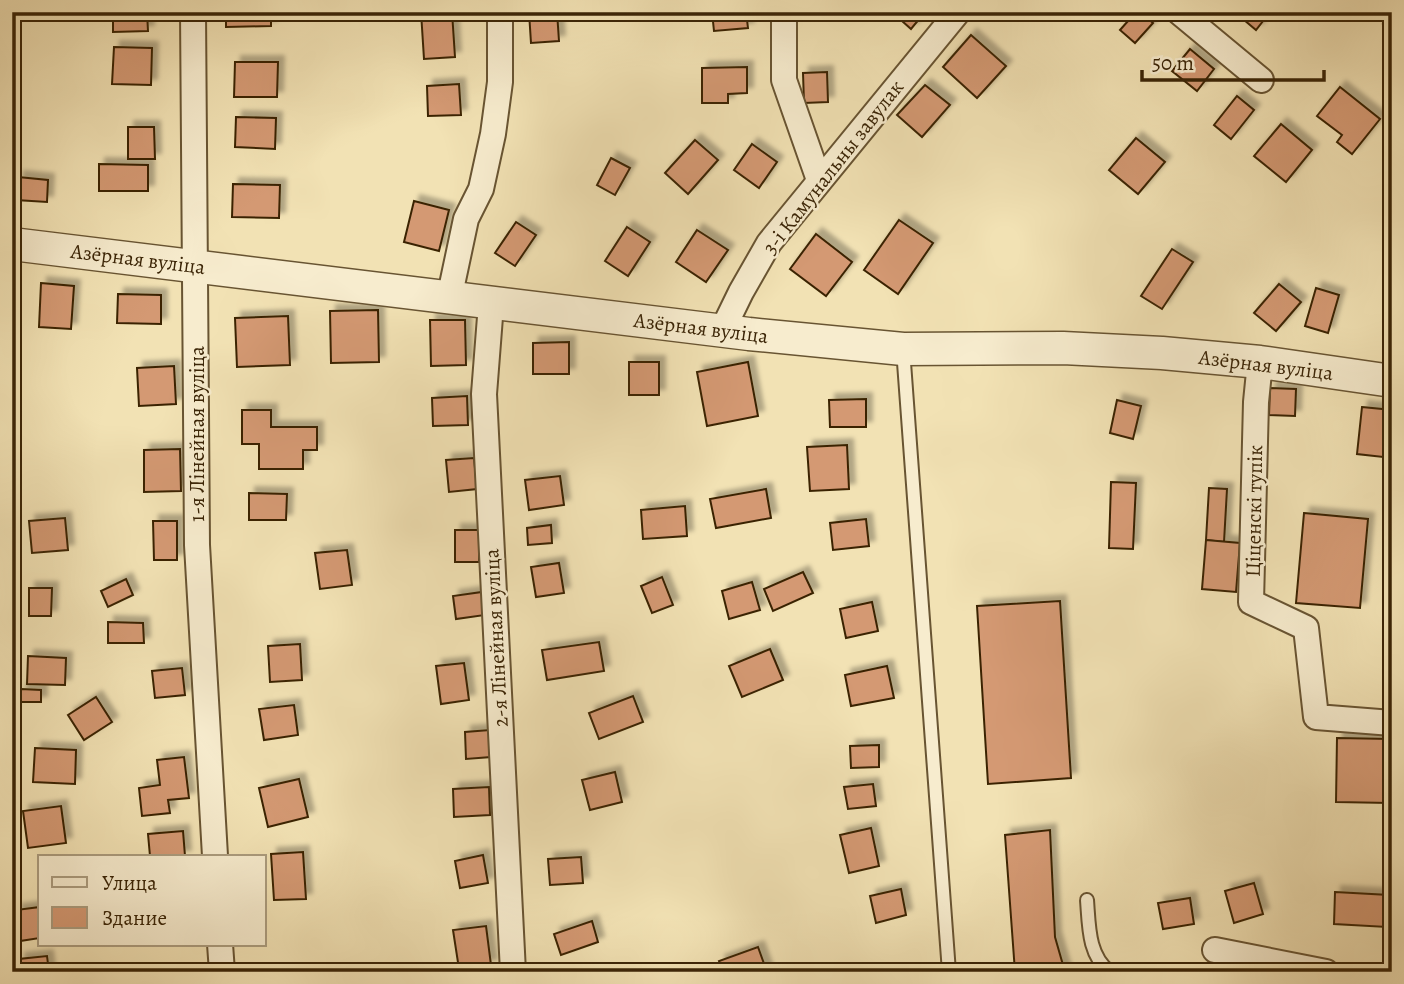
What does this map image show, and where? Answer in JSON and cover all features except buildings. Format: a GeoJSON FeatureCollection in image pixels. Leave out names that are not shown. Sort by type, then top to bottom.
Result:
{"type":"FeatureCollection","features":[{"type":"Feature","properties":{"kind":"street","name":"1-я Лінейная вуліца"},"geometry":{"type":"LineString","coordinates":[[193,12],[197,545],[215,855]]}},
{"type":"Feature","properties":{"kind":"street"},"geometry":{"type":"LineString","coordinates":[[449,299],[466,219],[481,189],[494,134],[500,82],[500,12]]}},
{"type":"Feature","properties":{"kind":"street"},"geometry":{"type":"LineString","coordinates":[[784,12],[784,80],[820,180]]}},
{"type":"Feature","properties":{"kind":"street","name":"3-і Камунальны завулак"},"geometry":{"type":"LineString","coordinates":[[722,331],[769,243],[958,12]]}},
{"type":"Feature","properties":{"kind":"street"},"geometry":{"type":"LineString","coordinates":[[1179,12],[1261,80]]}},
{"type":"Feature","properties":{"kind":"street","name":"Азёрная вуліца"},"geometry":{"type":"LineString","coordinates":[[12,244],[491,304],[903,349],[1063,348],[1162,353],[1260,362],[1392,381]]}},
{"type":"Feature","properties":{"kind":"street","name":"2-я Лінейная вуліца"},"geometry":{"type":"LineString","coordinates":[[491,304],[484,394],[513,972]]}},
{"type":"Feature","properties":{"kind":"street","name":"Ціценскі тупік"},"geometry":{"type":"LineString","coordinates":[[1260,362],[1256,402],[1251,602],[1306,628],[1317,717],[1392,723]]}},
{"type":"Feature","properties":{"kind":"street"},"geometry":{"type":"LineString","coordinates":[[220,946],[222,972]]}},
{"type":"Feature","properties":{"kind":"street"},"geometry":{"type":"LineString","coordinates":[[1214,950],[1326,972]]}},
{"type":"Feature","properties":{"kind":"lane"},"geometry":{"type":"LineString","coordinates":[[903,349],[949,972]]}},
{"type":"Feature","properties":{"kind":"lane"},"geometry":{"type":"LineString","coordinates":[[1087,900],[1091,943],[1104,968],[1110,972]]}}]}
